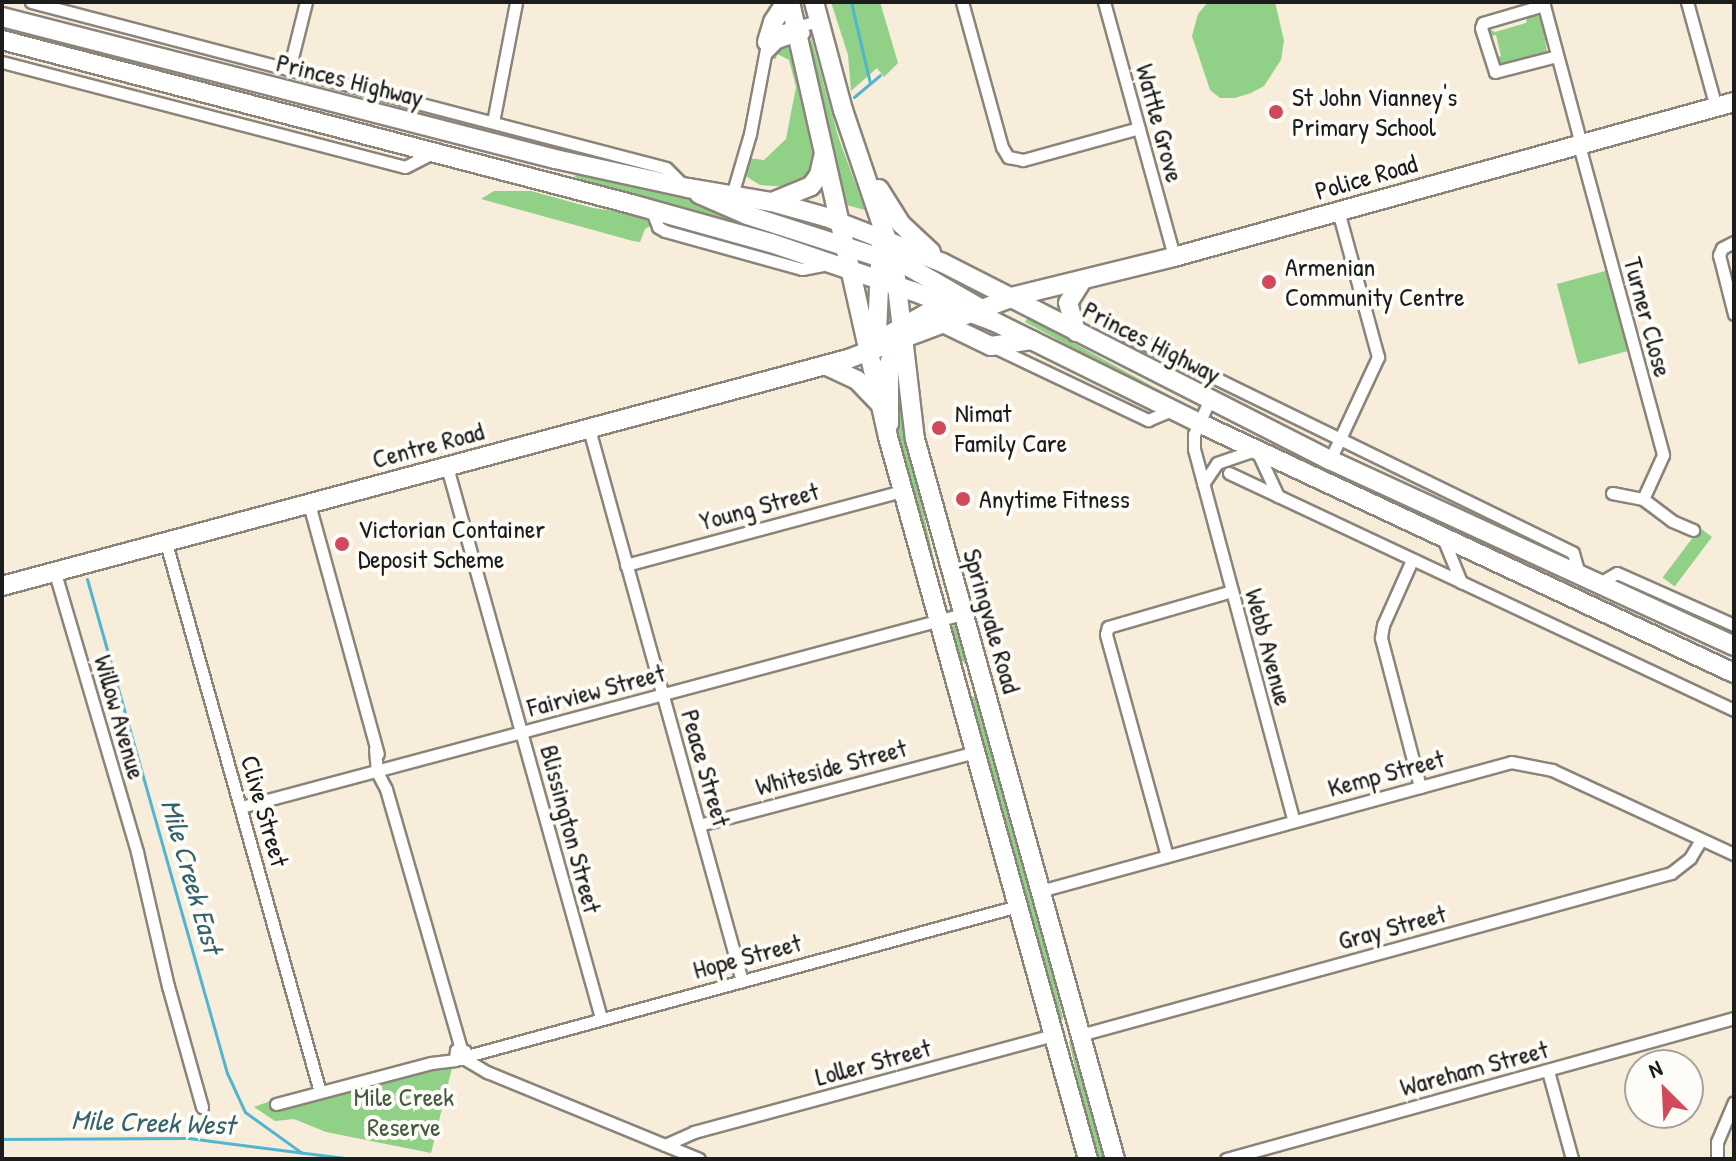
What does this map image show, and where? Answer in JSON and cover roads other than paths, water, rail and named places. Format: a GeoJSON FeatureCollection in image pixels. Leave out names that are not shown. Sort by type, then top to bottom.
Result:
{"type":"FeatureCollection","features":[{"type":"Feature","properties":{"kind":"main road","name":"Springvale Road"},"geometry":{"type":"LineString","coordinates":[[788,2],[825,147],[888,437],[1088,1159]]}},
{"type":"Feature","properties":{"kind":"main road"},"geometry":{"type":"LineString","coordinates":[[766,49],[773,22],[788,2]]}},
{"type":"Feature","properties":{"kind":"main road","name":"Springvale Road"},"geometry":{"type":"LineString","coordinates":[[814,2],[843,110],[864,166],[898,286],[900,337],[915,439],[1115,1159]]}},
{"type":"Feature","properties":{"kind":"main road","name":"Princes Highway"},"geometry":{"type":"LineString","coordinates":[[2,17],[484,141],[687,188],[772,202],[842,222],[889,248],[982,312],[1032,340],[1199,423],[1734,673]]}},
{"type":"Feature","properties":{"kind":"main road","name":"Princes Highway"},"geometry":{"type":"LineString","coordinates":[[2,40],[652,211],[831,262],[952,306],[982,312]]}},
{"type":"Feature","properties":{"kind":"main road","name":"Police Road"},"geometry":{"type":"LineString","coordinates":[[982,312],[1011,298],[1174,257],[1725,105]]}},
{"type":"Feature","properties":{"kind":"main road"},"geometry":{"type":"LineString","coordinates":[[478,164],[484,141]]}},
{"type":"Feature","properties":{"kind":"main road"},"geometry":{"type":"LineString","coordinates":[[772,202],[811,186],[819,175],[825,147]]}},
{"type":"Feature","properties":{"kind":"main road"},"geometry":{"type":"LineString","coordinates":[[864,166],[904,227],[943,263]]}},
{"type":"Feature","properties":{"kind":"main road","name":"Princes Highway"},"geometry":{"type":"LineString","coordinates":[[687,188],[733,210],[846,246],[889,248],[943,263],[1330,460],[1588,582],[1702,621],[1734,646]]}},
{"type":"Feature","properties":{"kind":"main road"},"geometry":{"type":"LineString","coordinates":[[868,352],[877,333],[878,278],[889,248]]}},
{"type":"Feature","properties":{"kind":"main road"},"geometry":{"type":"LineString","coordinates":[[1076,332],[1068,304],[1082,281]]}},
{"type":"Feature","properties":{"kind":"main road","name":"Centre Road"},"geometry":{"type":"LineString","coordinates":[[900,337],[929,312],[952,306]]}},
{"type":"Feature","properties":{"kind":"main road","name":"Centre Road"},"geometry":{"type":"LineString","coordinates":[[2,586],[825,365],[868,352],[900,337],[982,312]]}},
{"type":"Feature","properties":{"kind":"main road"},"geometry":{"type":"LineString","coordinates":[[945,324],[990,345],[1032,340]]}},
{"type":"Feature","properties":{"kind":"main road"},"geometry":{"type":"LineString","coordinates":[[888,437],[889,364],[900,337]]}},
{"type":"Feature","properties":{"kind":"main road"},"geometry":{"type":"LineString","coordinates":[[825,365],[859,382],[881,405]]}},
{"type":"Feature","properties":{"kind":"main road"},"geometry":{"type":"LineString","coordinates":[[1053,1035],[1080,1035]]}},
{"type":"Feature","properties":{"kind":"street","name":"Princes Highway"},"geometry":{"type":"LineString","coordinates":[[31,2],[666,168],[687,188]]}},
{"type":"Feature","properties":{"kind":"street"},"geometry":{"type":"LineString","coordinates":[[289,70],[306,2]]}},
{"type":"Feature","properties":{"kind":"street"},"geometry":{"type":"LineString","coordinates":[[493,122],[516,2]]}},
{"type":"Feature","properties":{"kind":"street"},"geometry":{"type":"LineString","coordinates":[[962,2],[1002,147],[1008,157],[1023,160],[1139,128]]}},
{"type":"Feature","properties":{"kind":"street","name":"Wattle Grove"},"geometry":{"type":"LineString","coordinates":[[1104,2],[1174,257]]}},
{"type":"Feature","properties":{"kind":"street"},"geometry":{"type":"LineString","coordinates":[[1687,2],[1725,105]]}},
{"type":"Feature","properties":{"kind":"street"},"geometry":{"type":"LineString","coordinates":[[1544,4],[1483,23],[1481,28],[1495,72],[1557,56]]}},
{"type":"Feature","properties":{"kind":"street","name":"Turner Close"},"geometry":{"type":"LineString","coordinates":[[1544,4],[1663,455],[1643,499]]}},
{"type":"Feature","properties":{"kind":"street"},"geometry":{"type":"LineString","coordinates":[[732,195],[750,134],[766,49],[775,32],[797,31],[819,21]]}},
{"type":"Feature","properties":{"kind":"street"},"geometry":{"type":"LineString","coordinates":[[2,62],[405,167],[434,152]]}},
{"type":"Feature","properties":{"kind":"street"},"geometry":{"type":"LineString","coordinates":[[170,105],[176,86]]}},
{"type":"Feature","properties":{"kind":"street"},"geometry":{"type":"LineString","coordinates":[[262,129],[268,110]]}},
{"type":"Feature","properties":{"kind":"street"},"geometry":{"type":"LineString","coordinates":[[1330,460],[1378,353],[1338,211]]}},
{"type":"Feature","properties":{"kind":"street"},"geometry":{"type":"LineString","coordinates":[[1734,242],[1722,248],[1719,255],[1734,314]]}},
{"type":"Feature","properties":{"kind":"street","name":"Princes Highway"},"geometry":{"type":"LineString","coordinates":[[1127,335],[1129,339],[1573,553],[1588,582]]}},
{"type":"Feature","properties":{"kind":"street","name":"Princes Highway"},"geometry":{"type":"LineString","coordinates":[[990,345],[1148,420],[1172,410]]}},
{"type":"Feature","properties":{"kind":"street","name":"Webb Avenue"},"geometry":{"type":"LineString","coordinates":[[1209,401],[1193,443],[1294,821]]}},
{"type":"Feature","properties":{"kind":"street","name":"Peace Street"},"geometry":{"type":"LineString","coordinates":[[589,429],[742,981]]}},
{"type":"Feature","properties":{"kind":"street"},"geometry":{"type":"LineString","coordinates":[[1203,484],[1217,463],[1256,450],[1279,497]]}},
{"type":"Feature","properties":{"kind":"street","name":"Blissington Street"},"geometry":{"type":"LineString","coordinates":[[447,467],[601,1018]]}},
{"type":"Feature","properties":{"kind":"street"},"geometry":{"type":"LineString","coordinates":[[1229,473],[1734,710]]}},
{"type":"Feature","properties":{"kind":"street","name":"Young Street"},"geometry":{"type":"LineString","coordinates":[[626,565],[903,491]]}},
{"type":"Feature","properties":{"kind":"street"},"geometry":{"type":"LineString","coordinates":[[1612,493],[1643,499],[1672,521],[1693,530]]}},
{"type":"Feature","properties":{"kind":"street"},"geometry":{"type":"LineString","coordinates":[[309,504],[460,1055],[487,1072],[699,1159]]}},
{"type":"Feature","properties":{"kind":"street"},"geometry":{"type":"LineString","coordinates":[[1443,538],[1461,582]]}},
{"type":"Feature","properties":{"kind":"street","name":"Clive Street"},"geometry":{"type":"LineString","coordinates":[[166,543],[320,1092]]}},
{"type":"Feature","properties":{"kind":"street"},"geometry":{"type":"LineString","coordinates":[[1412,560],[1383,625],[1381,638],[1420,787]]}},
{"type":"Feature","properties":{"kind":"street","name":"Willow Avenue"},"geometry":{"type":"LineString","coordinates":[[55,573],[137,852],[168,986],[202,1107]]}},
{"type":"Feature","properties":{"kind":"street"},"geometry":{"type":"LineString","coordinates":[[1167,856],[1106,634],[1108,627],[1232,591]]}},
{"type":"Feature","properties":{"kind":"street","name":"Fairview Street"},"geometry":{"type":"LineString","coordinates":[[241,807],[963,614]]}},
{"type":"Feature","properties":{"kind":"street","name":"Princes Highway"},"geometry":{"type":"LineString","coordinates":[[1702,621],[1734,625]]}},
{"type":"Feature","properties":{"kind":"street","name":"Whiteside Street"},"geometry":{"type":"LineString","coordinates":[[699,825],[975,752]]}},
{"type":"Feature","properties":{"kind":"street","name":"Kemp Street"},"geometry":{"type":"LineString","coordinates":[[1040,891],[1511,762],[1528,762],[1552,770],[1734,854]]}},
{"type":"Feature","properties":{"kind":"street","name":"Gray Street"},"geometry":{"type":"LineString","coordinates":[[1080,1035],[1671,873],[1690,858],[1701,840]]}},
{"type":"Feature","properties":{"kind":"street","name":"Hope Street"},"geometry":{"type":"LineString","coordinates":[[276,1104],[1018,906]]}},
{"type":"Feature","properties":{"kind":"street","name":"Wareham Street"},"geometry":{"type":"LineString","coordinates":[[1226,1159],[1734,1018]]}},
{"type":"Feature","properties":{"kind":"street","name":"Loller Street"},"geometry":{"type":"LineString","coordinates":[[665,1145],[677,1137],[1053,1035]]}},
{"type":"Feature","properties":{"kind":"street"},"geometry":{"type":"LineString","coordinates":[[1548,1071],[1572,1159]]}},
{"type":"Feature","properties":{"kind":"street"},"geometry":{"type":"LineString","coordinates":[[1717,1159],[1717,1142],[1734,1102]]}},
{"type":"Feature","properties":{"kind":"street"},"geometry":{"type":"LineString","coordinates":[[685,1153],[696,1136],[704,1131]]}},
{"type":"Feature","properties":{"kind":"waterway"},"geometry":{"type":"LineString","coordinates":[[851,2],[870,83]]}},
{"type":"Feature","properties":{"kind":"waterway"},"geometry":{"type":"LineString","coordinates":[[854,97],[880,75]]}},
{"type":"Feature","properties":{"kind":"waterway","name":"Mile Creek East"},"geometry":{"type":"LineString","coordinates":[[87,579],[227,1073],[245,1112],[302,1153]]}},
{"type":"Feature","properties":{"kind":"waterway","name":"Mile Creek West"},"geometry":{"type":"LineString","coordinates":[[2,1139],[188,1138],[351,1159]]}},
{"type":"Feature","properties":{"kind":"place","name":"St John Vianney's Primary School"},"geometry":{"type":"Point","coordinates":[1276,112]}},
{"type":"Feature","properties":{"kind":"place","name":"Armenian Community Centre"},"geometry":{"type":"Point","coordinates":[1269,282]}},
{"type":"Feature","properties":{"kind":"place","name":"Nimat Family Care"},"geometry":{"type":"Point","coordinates":[939,428]}},
{"type":"Feature","properties":{"kind":"place","name":"Anytime Fitness"},"geometry":{"type":"Point","coordinates":[963,499]}},
{"type":"Feature","properties":{"kind":"place","name":"Victorian Container Deposit Scheme"},"geometry":{"type":"Point","coordinates":[342,544]}},
{"type":"Feature","properties":{"kind":"park label","name":"Mile Creek Reserve"},"geometry":{"type":"Point","coordinates":[404,1112]}}]}
